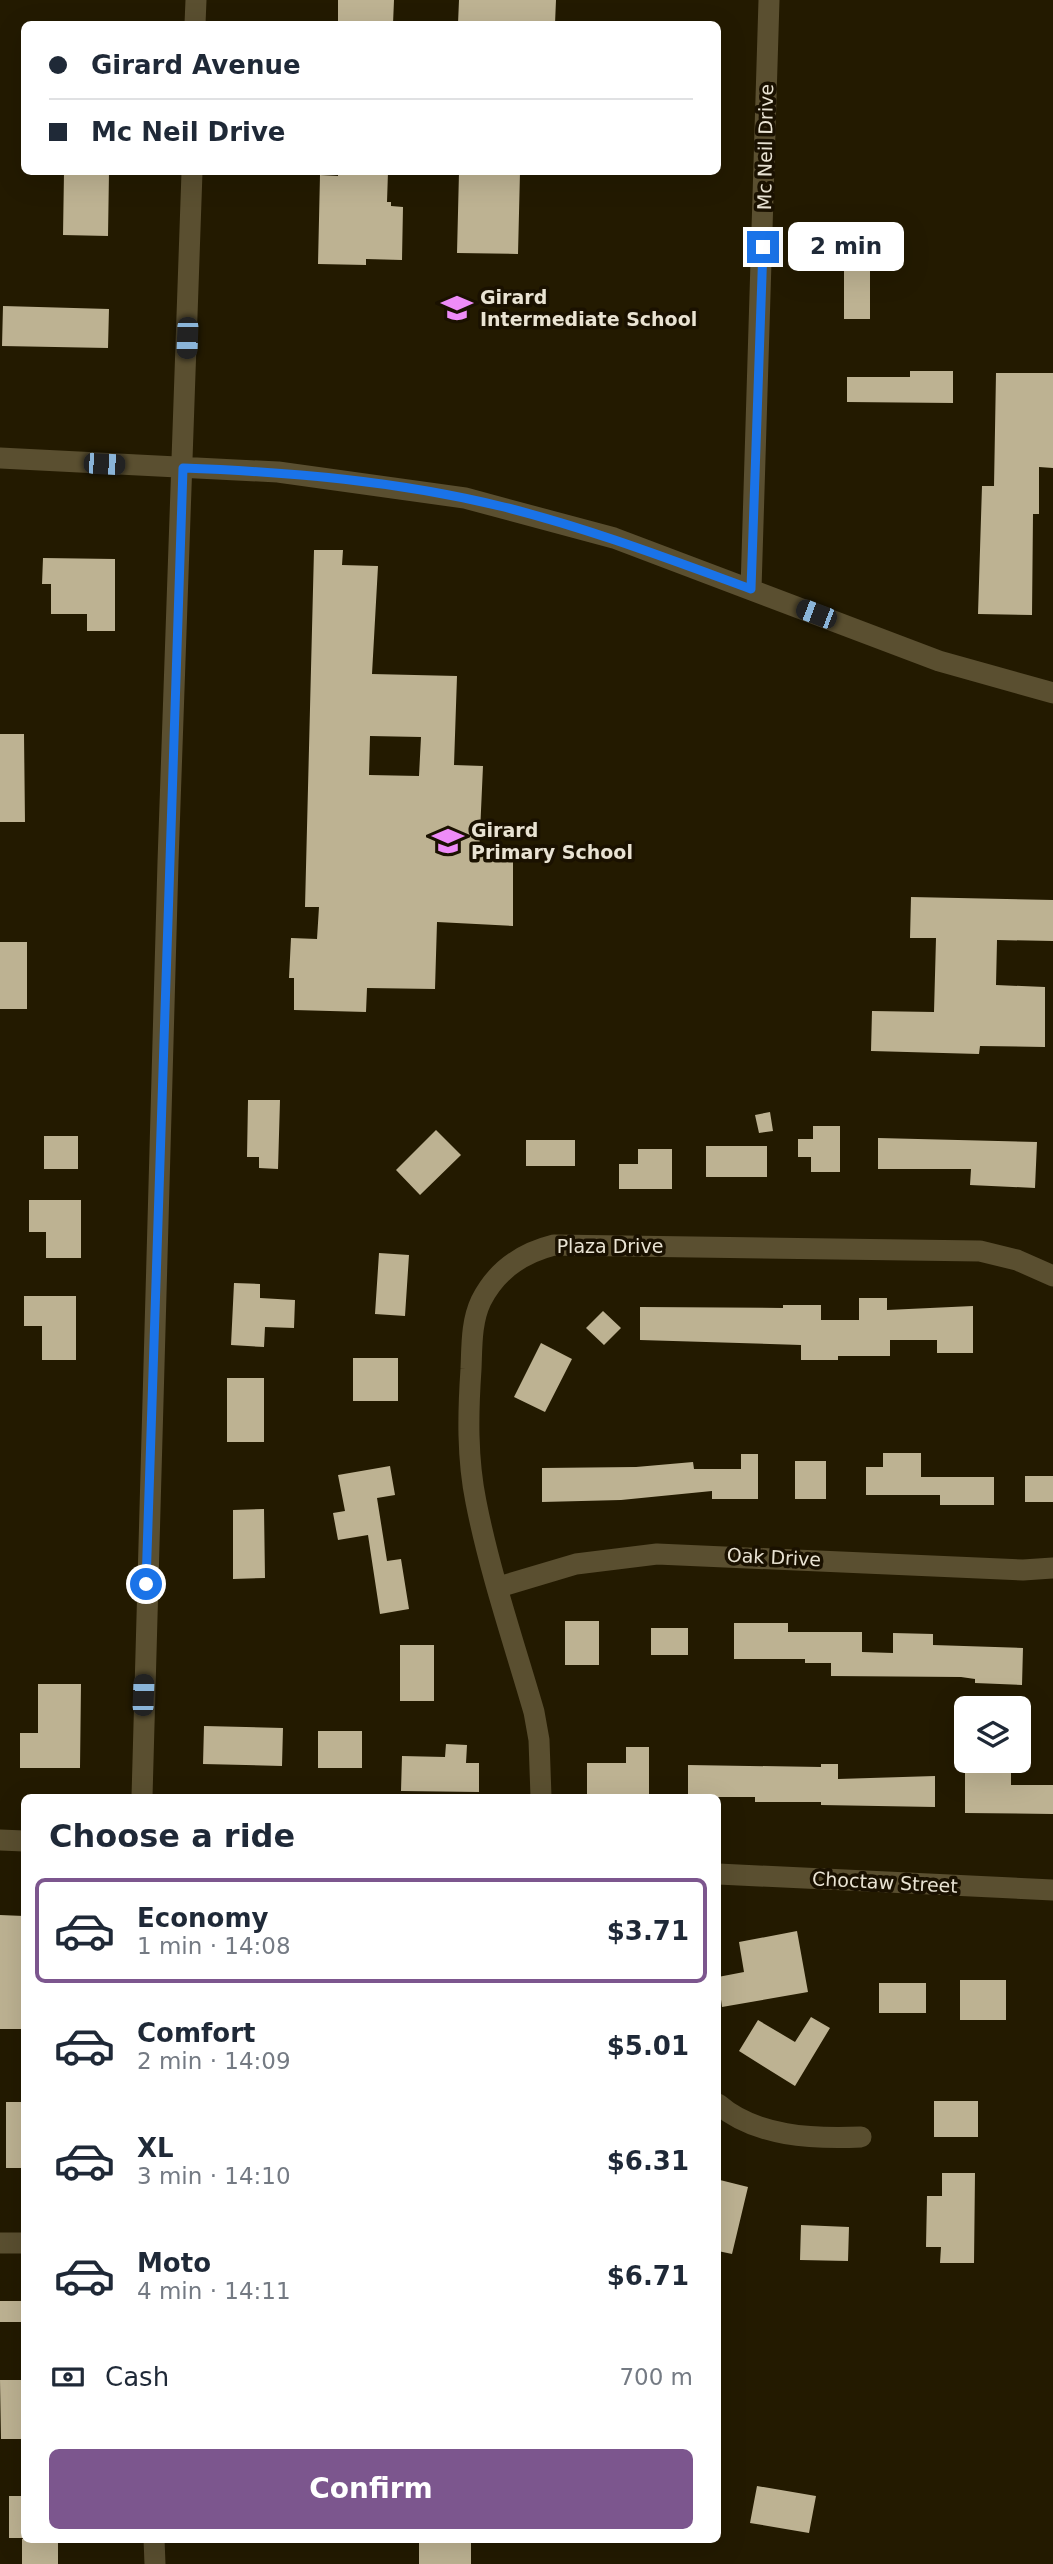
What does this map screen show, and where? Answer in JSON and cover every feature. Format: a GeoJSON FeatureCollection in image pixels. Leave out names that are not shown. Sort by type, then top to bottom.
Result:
{"type":"FeatureCollection","features":[{"type":"Feature","properties":{"kind":"street"},"geometry":{"type":"LineString","coordinates":[[195,21],[196,0]]}},
{"type":"Feature","properties":{"kind":"street","name":"Mc Neil Drive"},"geometry":{"type":"LineString","coordinates":[[751,589],[769,0]]}},
{"type":"Feature","properties":{"kind":"street"},"geometry":{"type":"LineString","coordinates":[[142,1794],[168,848],[192,175]]}},
{"type":"Feature","properties":{"kind":"street"},"geometry":{"type":"LineString","coordinates":[[0,458],[278,472],[466,498],[614,538],[939,661],[1053,693]]}},
{"type":"Feature","properties":{"kind":"street","name":"Plaza Drive"},"geometry":{"type":"LineString","coordinates":[[541,1794],[539,1740],[534,1712],[475,1502],[470,1456],[468,1421],[473,1328],[480,1304],[491,1284],[529,1251],[554,1245],[980,1251],[1017,1260],[1053,1276]]}},
{"type":"Feature","properties":{"kind":"street","name":"Oak Drive"},"geometry":{"type":"LineString","coordinates":[[499,1587],[576,1564],[657,1554],[1023,1570],[1053,1568]]}},
{"type":"Feature","properties":{"kind":"street"},"geometry":{"type":"LineString","coordinates":[[0,1840],[21,1841]]}},
{"type":"Feature","properties":{"kind":"street","name":"Choctaw Street"},"geometry":{"type":"LineString","coordinates":[[721,1874],[1053,1890]]}},
{"type":"Feature","properties":{"kind":"street"},"geometry":{"type":"LineString","coordinates":[[721,2106],[752,2123],[788,2135],[817,2139],[861,2137]]}},
{"type":"Feature","properties":{"kind":"street"},"geometry":{"type":"LineString","coordinates":[[0,2243],[21,2243]]}},
{"type":"Feature","properties":{"kind":"street"},"geometry":{"type":"LineString","coordinates":[[155,2543],[155,2564]]}},
{"type":"Feature","properties":{"kind":"building"},"geometry":{"type":"Polygon","coordinates":[[[338,0],[394,0],[393,21],[338,21],[338,0]]]}},
{"type":"Feature","properties":{"kind":"building"},"geometry":{"type":"Polygon","coordinates":[[[459,0],[556,0],[555,21],[458,21],[459,0]]]}},
{"type":"Feature","properties":{"kind":"building"},"geometry":{"type":"Polygon","coordinates":[[[64,175],[109,175],[108,236],[63,235],[64,175]]]}},
{"type":"Feature","properties":{"kind":"building"},"geometry":{"type":"Polygon","coordinates":[[[320,175],[388,175],[387,202],[391,202],[391,206],[403,207],[402,260],[366,259],[366,265],[318,264],[320,175]]]}},
{"type":"Feature","properties":{"kind":"building"},"geometry":{"type":"Polygon","coordinates":[[[459,175],[520,175],[518,254],[457,253],[459,175]]]}},
{"type":"Feature","properties":{"kind":"building"},"geometry":{"type":"Polygon","coordinates":[[[844,261],[870,261],[870,319],[844,319],[844,261]]]}},
{"type":"Feature","properties":{"kind":"building"},"geometry":{"type":"Polygon","coordinates":[[[3,306],[109,309],[108,348],[2,346],[3,306]]]}},
{"type":"Feature","properties":{"kind":"building"},"geometry":{"type":"Polygon","coordinates":[[[910,371],[953,371],[953,403],[847,402],[847,377],[910,377],[910,371]]]}},
{"type":"Feature","properties":{"kind":"building"},"geometry":{"type":"Polygon","coordinates":[[[996,373],[1053,373],[1053,468],[1039,467],[1039,514],[1033,514],[1032,615],[978,614],[982,486],[994,486],[996,373]]]}},
{"type":"Feature","properties":{"kind":"building"},"geometry":{"type":"Polygon","coordinates":[[[314,550],[343,550],[342,565],[378,566],[372,674],[457,676],[454,765],[483,766],[479,855],[513,855],[513,926],[437,922],[435,989],[367,988],[366,1012],[294,1010],[294,978],[289,978],[291,938],[317,939],[319,907],[305,907],[314,550]],[[370,736],[369,775],[419,776],[421,737],[370,736]]]}},
{"type":"Feature","properties":{"kind":"building"},"geometry":{"type":"Polygon","coordinates":[[[43,558],[115,559],[115,631],[87,631],[87,614],[51,614],[51,584],[42,584],[43,558]]]}},
{"type":"Feature","properties":{"kind":"building"},"geometry":{"type":"Polygon","coordinates":[[[0,734],[24,734],[25,822],[0,822],[0,734]]]}},
{"type":"Feature","properties":{"kind":"building"},"geometry":{"type":"Polygon","coordinates":[[[911,897],[1053,900],[1053,941],[997,940],[996,985],[1045,987],[1045,1047],[980,1046],[979,1054],[871,1051],[872,1011],[934,1012],[936,938],[910,938],[911,897]]]}},
{"type":"Feature","properties":{"kind":"building"},"geometry":{"type":"Polygon","coordinates":[[[0,942],[27,942],[27,1009],[0,1009],[0,942]]]}},
{"type":"Feature","properties":{"kind":"building"},"geometry":{"type":"Polygon","coordinates":[[[248,1100],[280,1100],[278,1169],[259,1168],[259,1157],[247,1157],[248,1100]]]}},
{"type":"Feature","properties":{"kind":"building"},"geometry":{"type":"Polygon","coordinates":[[[770,1112],[773,1131],[759,1133],[755,1115],[770,1112]]]}},
{"type":"Feature","properties":{"kind":"building"},"geometry":{"type":"Polygon","coordinates":[[[813,1126],[840,1126],[840,1172],[811,1172],[811,1157],[798,1157],[798,1139],[813,1139],[813,1126]]]}},
{"type":"Feature","properties":{"kind":"building"},"geometry":{"type":"Polygon","coordinates":[[[436,1130],[461,1155],[420,1195],[396,1170],[436,1130]]]}},
{"type":"Feature","properties":{"kind":"building"},"geometry":{"type":"Polygon","coordinates":[[[44,1136],[78,1136],[78,1169],[44,1169],[44,1136]]]}},
{"type":"Feature","properties":{"kind":"building"},"geometry":{"type":"Polygon","coordinates":[[[878,1138],[1037,1142],[1035,1188],[970,1185],[971,1169],[878,1169],[878,1138]]]}},
{"type":"Feature","properties":{"kind":"building"},"geometry":{"type":"Polygon","coordinates":[[[526,1140],[575,1140],[575,1166],[526,1166],[526,1140]]]}},
{"type":"Feature","properties":{"kind":"building"},"geometry":{"type":"Polygon","coordinates":[[[706,1146],[767,1146],[767,1177],[706,1177],[706,1146]]]}},
{"type":"Feature","properties":{"kind":"building"},"geometry":{"type":"Polygon","coordinates":[[[638,1149],[672,1149],[672,1189],[619,1189],[619,1164],[638,1164],[638,1149]]]}},
{"type":"Feature","properties":{"kind":"building"},"geometry":{"type":"Polygon","coordinates":[[[29,1200],[81,1200],[81,1258],[46,1258],[46,1232],[29,1232],[29,1200]]]}},
{"type":"Feature","properties":{"kind":"building"},"geometry":{"type":"Polygon","coordinates":[[[379,1253],[409,1255],[405,1316],[375,1314],[379,1253]]]}},
{"type":"Feature","properties":{"kind":"building"},"geometry":{"type":"Polygon","coordinates":[[[234,1283],[260,1284],[260,1298],[295,1300],[294,1328],[265,1327],[264,1347],[231,1345],[234,1283]]]}},
{"type":"Feature","properties":{"kind":"building"},"geometry":{"type":"Polygon","coordinates":[[[24,1296],[76,1296],[76,1360],[42,1360],[42,1326],[24,1326],[24,1296]]]}},
{"type":"Feature","properties":{"kind":"building"},"geometry":{"type":"Polygon","coordinates":[[[859,1298],[887,1298],[887,1310],[973,1306],[973,1353],[937,1353],[937,1340],[890,1340],[890,1356],[838,1356],[838,1360],[801,1360],[801,1345],[640,1340],[640,1307],[783,1308],[783,1305],[821,1305],[821,1320],[859,1320],[859,1298]]]}},
{"type":"Feature","properties":{"kind":"building"},"geometry":{"type":"Polygon","coordinates":[[[603,1311],[621,1328],[604,1345],[586,1328],[603,1311]]]}},
{"type":"Feature","properties":{"kind":"building"},"geometry":{"type":"Polygon","coordinates":[[[541,1343],[572,1359],[545,1412],[514,1397],[541,1343]]]}},
{"type":"Feature","properties":{"kind":"building"},"geometry":{"type":"Polygon","coordinates":[[[353,1358],[398,1358],[398,1401],[353,1401],[353,1358]]]}},
{"type":"Feature","properties":{"kind":"building"},"geometry":{"type":"Polygon","coordinates":[[[227,1378],[264,1378],[264,1442],[227,1442],[227,1378]]]}},
{"type":"Feature","properties":{"kind":"building"},"geometry":{"type":"Polygon","coordinates":[[[883,1453],[921,1453],[921,1477],[994,1477],[994,1505],[940,1505],[940,1495],[866,1495],[866,1467],[883,1467],[883,1453]]]}},
{"type":"Feature","properties":{"kind":"building"},"geometry":{"type":"Polygon","coordinates":[[[741,1454],[758,1454],[758,1499],[712,1499],[712,1491],[621,1500],[542,1502],[542,1468],[636,1467],[693,1462],[694,1469],[741,1469],[741,1454]]]}},
{"type":"Feature","properties":{"kind":"building"},"geometry":{"type":"Polygon","coordinates":[[[795,1461],[826,1461],[826,1499],[795,1499],[795,1461]]]}},
{"type":"Feature","properties":{"kind":"building"},"geometry":{"type":"Polygon","coordinates":[[[390,1466],[395,1495],[377,1498],[387,1561],[401,1559],[409,1609],[380,1614],[368,1535],[338,1540],[333,1513],[345,1511],[338,1475],[390,1466]]]}},
{"type":"Feature","properties":{"kind":"building"},"geometry":{"type":"Polygon","coordinates":[[[1025,1476],[1053,1476],[1053,1502],[1025,1502],[1025,1476]]]}},
{"type":"Feature","properties":{"kind":"building"},"geometry":{"type":"Polygon","coordinates":[[[264,1509],[265,1578],[233,1579],[233,1510],[264,1509]]]}},
{"type":"Feature","properties":{"kind":"building"},"geometry":{"type":"Polygon","coordinates":[[[565,1621],[599,1621],[599,1665],[565,1665],[565,1621]]]}},
{"type":"Feature","properties":{"kind":"building"},"geometry":{"type":"Polygon","coordinates":[[[734,1623],[788,1623],[788,1632],[862,1632],[862,1652],[893,1653],[893,1633],[933,1634],[933,1645],[1023,1648],[1022,1685],[975,1683],[975,1679],[961,1677],[831,1676],[831,1663],[805,1663],[805,1659],[734,1659],[734,1623]]]}},
{"type":"Feature","properties":{"kind":"building"},"geometry":{"type":"Polygon","coordinates":[[[651,1628],[688,1628],[688,1655],[651,1655],[651,1628]]]}},
{"type":"Feature","properties":{"kind":"building"},"geometry":{"type":"Polygon","coordinates":[[[400,1645],[434,1645],[434,1701],[400,1701],[400,1645]]]}},
{"type":"Feature","properties":{"kind":"building"},"geometry":{"type":"Polygon","coordinates":[[[38,1684],[81,1684],[80,1768],[20,1768],[20,1733],[38,1733],[38,1684]]]}},
{"type":"Feature","properties":{"kind":"building"},"geometry":{"type":"Polygon","coordinates":[[[204,1726],[283,1728],[282,1766],[203,1764],[204,1726]]]}},
{"type":"Feature","properties":{"kind":"building"},"geometry":{"type":"Polygon","coordinates":[[[318,1731],[362,1731],[362,1768],[318,1768],[318,1731]]]}},
{"type":"Feature","properties":{"kind":"building"},"geometry":{"type":"Polygon","coordinates":[[[446,1744],[467,1745],[466,1763],[479,1763],[479,1792],[401,1791],[402,1756],[445,1757],[446,1744]]]}},
{"type":"Feature","properties":{"kind":"building"},"geometry":{"type":"Polygon","coordinates":[[[626,1747],[649,1747],[649,1794],[587,1794],[587,1763],[626,1763],[626,1747]]]}},
{"type":"Feature","properties":{"kind":"building"},"geometry":{"type":"Polygon","coordinates":[[[821,1764],[838,1764],[838,1779],[935,1776],[935,1807],[755,1802],[755,1797],[688,1794],[688,1765],[821,1767],[821,1764]]]}},
{"type":"Feature","properties":{"kind":"building"},"geometry":{"type":"Polygon","coordinates":[[[965,1773],[1011,1773],[1011,1785],[1053,1785],[1053,1814],[965,1813],[965,1773]]]}},
{"type":"Feature","properties":{"kind":"building"},"geometry":{"type":"Polygon","coordinates":[[[0,1915],[21,1916],[21,2029],[0,2029],[0,1915]]]}},
{"type":"Feature","properties":{"kind":"building"},"geometry":{"type":"Polygon","coordinates":[[[797,1931],[808,1992],[722,2007],[721,1976],[744,1972],[739,1942],[797,1931]]]}},
{"type":"Feature","properties":{"kind":"building"},"geometry":{"type":"Polygon","coordinates":[[[960,1980],[1006,1980],[1006,2020],[960,2020],[960,1980]]]}},
{"type":"Feature","properties":{"kind":"building"},"geometry":{"type":"Polygon","coordinates":[[[879,1983],[926,1983],[926,2013],[879,2013],[879,1983]]]}},
{"type":"Feature","properties":{"kind":"building"},"geometry":{"type":"Polygon","coordinates":[[[811,2017],[830,2028],[795,2086],[739,2051],[758,2020],[795,2042],[811,2017]]]}},
{"type":"Feature","properties":{"kind":"building"},"geometry":{"type":"Polygon","coordinates":[[[934,2101],[978,2101],[978,2137],[934,2137],[934,2101]]]}},
{"type":"Feature","properties":{"kind":"building"},"geometry":{"type":"Polygon","coordinates":[[[6,2102],[21,2102],[21,2168],[6,2168],[6,2102]]]}},
{"type":"Feature","properties":{"kind":"building"},"geometry":{"type":"Polygon","coordinates":[[[942,2173],[975,2173],[974,2263],[940,2263],[941,2247],[926,2247],[927,2196],[942,2196],[942,2173]]]}},
{"type":"Feature","properties":{"kind":"building"},"geometry":{"type":"Polygon","coordinates":[[[721,2180],[748,2187],[732,2254],[721,2252],[721,2180]]]}},
{"type":"Feature","properties":{"kind":"building"},"geometry":{"type":"Polygon","coordinates":[[[801,2225],[849,2227],[848,2261],[800,2260],[801,2225]]]}},
{"type":"Feature","properties":{"kind":"building"},"geometry":{"type":"Polygon","coordinates":[[[0,2301],[21,2301],[21,2322],[0,2322],[0,2301]]]}},
{"type":"Feature","properties":{"kind":"building"},"geometry":{"type":"Polygon","coordinates":[[[0,2380],[21,2380],[21,2439],[1,2439],[0,2380]]]}},
{"type":"Feature","properties":{"kind":"building"},"geometry":{"type":"Polygon","coordinates":[[[757,2486],[816,2496],[809,2533],[750,2523],[757,2486]]]}},
{"type":"Feature","properties":{"kind":"building"},"geometry":{"type":"Polygon","coordinates":[[[9,2496],[21,2496],[21,2538],[9,2538],[9,2496]]]}},
{"type":"Feature","properties":{"kind":"building"},"geometry":{"type":"Polygon","coordinates":[[[22,2543],[58,2543],[58,2564],[22,2564],[22,2543]]]}},
{"type":"Feature","properties":{"kind":"building"},"geometry":{"type":"Polygon","coordinates":[[[419,2543],[471,2543],[471,2564],[419,2564],[419,2543]]]}},
{"type":"Feature","properties":{"kind":"place","name":"Girard Intermediate School"},"geometry":{"type":"Point","coordinates":[457,308]}},
{"type":"Feature","properties":{"kind":"place","name":"Girard Primary School"},"geometry":{"type":"Point","coordinates":[448,841]}},
{"type":"Feature","properties":{"kind":"route"},"geometry":{"type":"LineString","coordinates":[[146,1584],[174,669],[183,468],[278,472],[389,485],[466,498],[614,538],[751,589],[763,247]]}}]}
